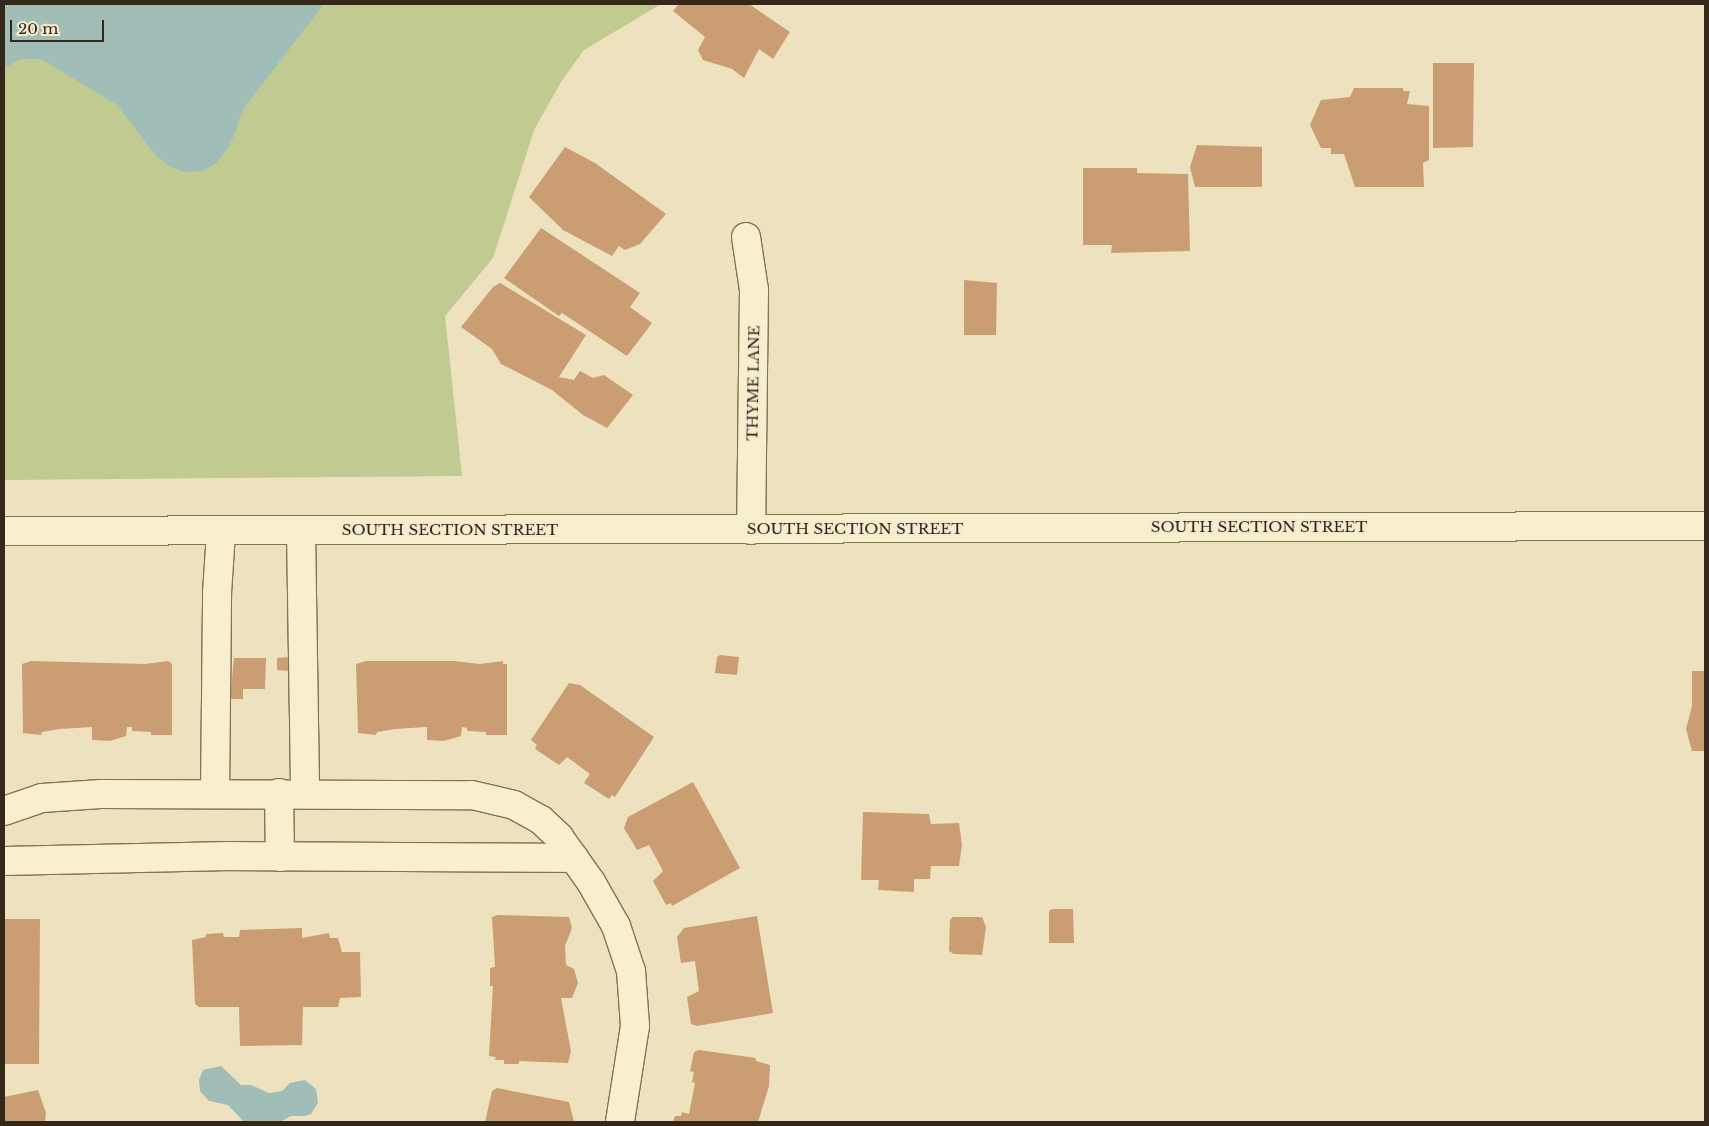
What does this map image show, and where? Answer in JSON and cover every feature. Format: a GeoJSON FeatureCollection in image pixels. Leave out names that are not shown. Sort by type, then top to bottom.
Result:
{"type":"FeatureCollection","features":[{"type":"Feature","properties":{"kind":"street","name":"THYME LANE"},"geometry":{"type":"LineString","coordinates":[[746,237],[754,290],[751,530]]}},
{"type":"Feature","properties":{"kind":"street","name":"SOUTH SECTION STREET"},"geometry":{"type":"LineString","coordinates":[[4,531],[221,532],[301,530],[1705,526]]}},
{"type":"Feature","properties":{"kind":"street"},"geometry":{"type":"LineString","coordinates":[[280,857],[292,793],[301,530]]}},
{"type":"Feature","properties":{"kind":"street"},"geometry":{"type":"LineString","coordinates":[[215,794],[216,593],[221,532]]}},
{"type":"Feature","properties":{"kind":"street"},"geometry":{"type":"LineString","coordinates":[[4,811],[42,798],[100,794],[292,793],[472,795],[514,805],[540,820],[559,837],[616,926],[631,971],[635,1026],[620,1122]]}},
{"type":"Feature","properties":{"kind":"street"},"geometry":{"type":"LineString","coordinates":[[4,861],[280,857],[574,858]]}},
{"type":"Feature","properties":{"kind":"green space"},"geometry":{"type":"Polygon","coordinates":[[[4,4],[661,4],[584,50],[561,82],[534,130],[493,258],[445,316],[462,476],[4,480],[4,4]]]}},
{"type":"Feature","properties":{"kind":"water"},"geometry":{"type":"Polygon","coordinates":[[[4,4],[324,4],[244,108],[230,145],[216,163],[203,171],[184,172],[170,167],[156,156],[117,105],[41,59],[21,59],[4,68],[4,4]]]}},
{"type":"Feature","properties":{"kind":"water"},"geometry":{"type":"Polygon","coordinates":[[[221,1066],[241,1085],[251,1085],[269,1093],[282,1091],[290,1083],[305,1080],[316,1089],[318,1103],[311,1114],[305,1116],[291,1116],[280,1122],[244,1122],[228,1105],[209,1101],[200,1091],[199,1080],[203,1070],[221,1066]]]}},
{"type":"Feature","properties":{"kind":"building"},"geometry":{"type":"Polygon","coordinates":[[[679,4],[749,4],[790,32],[773,59],[759,49],[744,78],[732,69],[703,60],[698,50],[705,37],[673,11],[679,4]]]}},
{"type":"Feature","properties":{"kind":"building"},"geometry":{"type":"Polygon","coordinates":[[[1433,63],[1474,63],[1473,147],[1433,148],[1433,63]]]}},
{"type":"Feature","properties":{"kind":"building"},"geometry":{"type":"Polygon","coordinates":[[[1354,88],[1403,88],[1403,91],[1410,91],[1407,104],[1429,106],[1429,160],[1423,163],[1424,187],[1355,187],[1344,154],[1331,154],[1331,148],[1321,148],[1310,125],[1321,100],[1350,97],[1354,88]]]}},
{"type":"Feature","properties":{"kind":"building"},"geometry":{"type":"Polygon","coordinates":[[[1197,145],[1262,147],[1262,187],[1195,187],[1190,167],[1197,145]]]}},
{"type":"Feature","properties":{"kind":"building"},"geometry":{"type":"Polygon","coordinates":[[[565,147],[595,163],[666,214],[640,244],[625,250],[619,246],[612,256],[563,230],[529,197],[565,147]]]}},
{"type":"Feature","properties":{"kind":"building"},"geometry":{"type":"Polygon","coordinates":[[[1083,168],[1137,168],[1137,173],[1188,174],[1190,251],[1111,253],[1112,245],[1083,245],[1083,168]]]}},
{"type":"Feature","properties":{"kind":"building"},"geometry":{"type":"Polygon","coordinates":[[[541,228],[640,293],[630,307],[652,323],[627,356],[562,313],[559,316],[504,278],[541,228]]]}},
{"type":"Feature","properties":{"kind":"building"},"geometry":{"type":"Polygon","coordinates":[[[964,280],[997,283],[996,335],[964,335],[964,280]]]}},
{"type":"Feature","properties":{"kind":"building"},"geometry":{"type":"Polygon","coordinates":[[[500,283],[586,335],[559,377],[574,380],[580,371],[593,378],[604,375],[633,395],[607,428],[583,415],[552,390],[501,364],[492,349],[461,327],[493,287],[500,283]]]}},
{"type":"Feature","properties":{"kind":"building"},"geometry":{"type":"Polygon","coordinates":[[[720,655],[739,657],[737,675],[715,673],[717,657],[720,655]]]}},
{"type":"Feature","properties":{"kind":"building"},"geometry":{"type":"Polygon","coordinates":[[[290,657],[290,671],[277,670],[277,658],[290,657]]]}},
{"type":"Feature","properties":{"kind":"building"},"geometry":{"type":"Polygon","coordinates":[[[234,658],[266,658],[265,689],[243,689],[243,699],[230,699],[234,658]]]}},
{"type":"Feature","properties":{"kind":"building"},"geometry":{"type":"Polygon","coordinates":[[[31,661],[145,664],[168,661],[172,664],[172,735],[151,735],[151,732],[132,731],[132,727],[127,727],[126,736],[110,741],[92,740],[92,727],[60,729],[42,732],[41,735],[23,733],[22,664],[31,661]]]}},
{"type":"Feature","properties":{"kind":"building"},"geometry":{"type":"Polygon","coordinates":[[[366,661],[454,661],[480,664],[503,661],[503,664],[507,664],[507,735],[486,735],[486,732],[467,731],[467,728],[462,727],[461,736],[444,741],[427,740],[427,727],[395,729],[377,732],[376,735],[358,733],[356,664],[366,661]]]}},
{"type":"Feature","properties":{"kind":"building"},"geometry":{"type":"Polygon","coordinates":[[[1692,671],[1705,671],[1705,751],[1692,751],[1686,729],[1692,706],[1692,671]]]}},
{"type":"Feature","properties":{"kind":"building"},"geometry":{"type":"Polygon","coordinates":[[[569,683],[580,685],[654,737],[615,797],[612,795],[609,799],[584,783],[590,774],[567,757],[559,765],[535,749],[537,745],[531,740],[569,683]]]}},
{"type":"Feature","properties":{"kind":"building"},"geometry":{"type":"Polygon","coordinates":[[[693,782],[740,868],[672,906],[671,903],[666,905],[653,881],[663,871],[649,845],[637,850],[624,828],[628,817],[693,782]]]}},
{"type":"Feature","properties":{"kind":"building"},"geometry":{"type":"Polygon","coordinates":[[[863,812],[929,814],[931,824],[959,823],[962,845],[959,866],[931,866],[930,879],[914,879],[914,892],[878,890],[879,880],[861,880],[863,812]]]}},
{"type":"Feature","properties":{"kind":"building"},"geometry":{"type":"Polygon","coordinates":[[[1052,909],[1073,909],[1074,943],[1049,943],[1049,911],[1052,909]]]}},
{"type":"Feature","properties":{"kind":"building"},"geometry":{"type":"Polygon","coordinates":[[[498,915],[569,917],[572,928],[565,946],[566,965],[574,969],[578,983],[572,998],[561,998],[571,1051],[568,1063],[519,1061],[519,1064],[504,1064],[504,1060],[495,1060],[496,1057],[489,1056],[493,986],[490,986],[490,968],[495,967],[492,917],[498,915]]]}},
{"type":"Feature","properties":{"kind":"building"},"geometry":{"type":"Polygon","coordinates":[[[757,916],[773,1013],[697,1026],[691,1024],[687,997],[699,991],[695,961],[681,963],[677,937],[684,928],[757,916]]]}},
{"type":"Feature","properties":{"kind":"building"},"geometry":{"type":"Polygon","coordinates":[[[953,917],[982,917],[986,927],[982,955],[954,954],[949,951],[950,920],[953,917]]]}},
{"type":"Feature","properties":{"kind":"building"},"geometry":{"type":"Polygon","coordinates":[[[4,919],[40,919],[39,1064],[4,1064],[4,919]]]}},
{"type":"Feature","properties":{"kind":"building"},"geometry":{"type":"Polygon","coordinates":[[[302,928],[302,938],[329,933],[330,938],[338,938],[342,952],[360,952],[361,997],[340,998],[338,1007],[303,1007],[302,1045],[240,1046],[239,1007],[199,1007],[195,1004],[192,940],[206,937],[206,934],[223,933],[224,937],[239,937],[240,930],[302,928]]]}},
{"type":"Feature","properties":{"kind":"building"},"geometry":{"type":"Polygon","coordinates":[[[699,1050],[756,1058],[756,1061],[770,1065],[769,1086],[758,1122],[673,1122],[675,1116],[681,1116],[682,1112],[689,1114],[695,1083],[692,1082],[694,1072],[690,1071],[694,1052],[699,1050]]]}},
{"type":"Feature","properties":{"kind":"building"},"geometry":{"type":"Polygon","coordinates":[[[497,1088],[569,1102],[574,1122],[485,1122],[492,1091],[497,1088]]]}},
{"type":"Feature","properties":{"kind":"building"},"geometry":{"type":"Polygon","coordinates":[[[38,1090],[46,1113],[45,1122],[4,1122],[4,1097],[38,1090]]]}}]}
